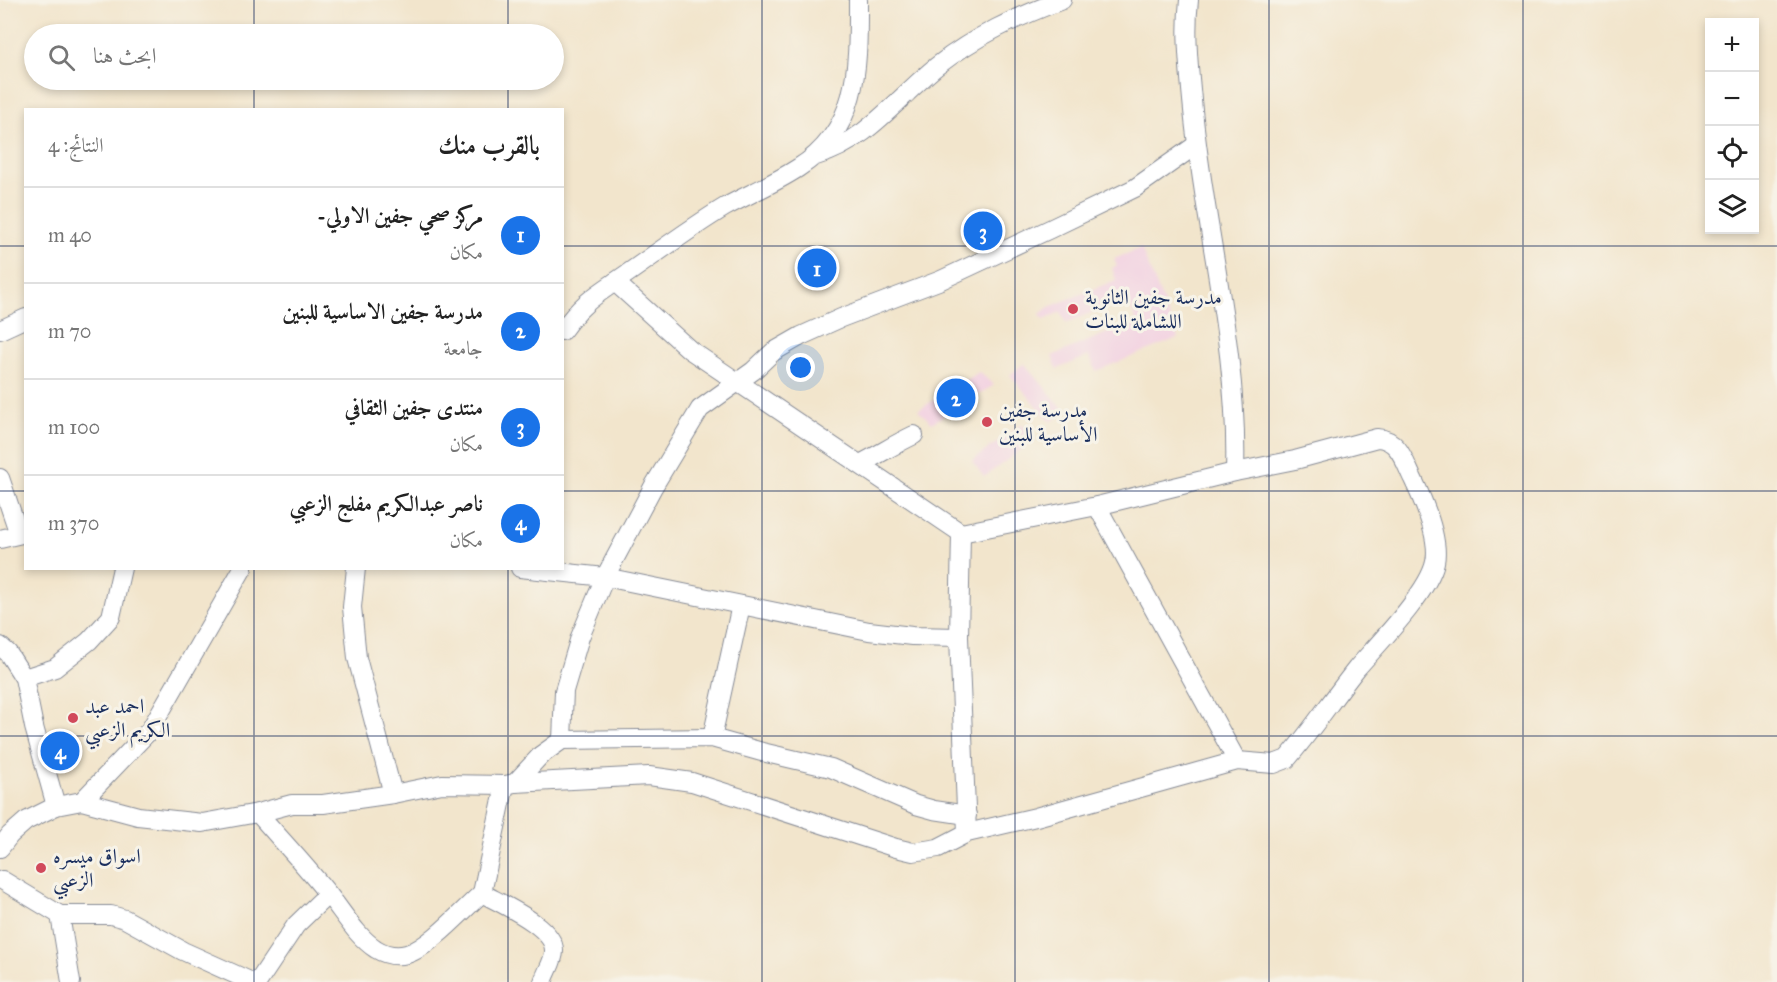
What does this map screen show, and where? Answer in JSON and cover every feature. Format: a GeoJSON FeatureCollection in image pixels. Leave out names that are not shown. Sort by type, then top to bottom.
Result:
{"type":"FeatureCollection","features":[{"type":"Feature","properties":{"kind":"street"},"geometry":{"type":"LineString","coordinates":[[564,328],[585,302],[716,213],[798,168],[825,146],[835,133],[850,103],[855,83],[858,0]]}},
{"type":"Feature","properties":{"kind":"street"},"geometry":{"type":"LineString","coordinates":[[813,158],[832,152],[866,132],[934,69],[978,37],[1015,18],[1062,0]]}},
{"type":"Feature","properties":{"kind":"street"},"geometry":{"type":"LineString","coordinates":[[1189,0],[1188,50],[1196,145],[1220,290],[1233,398],[1236,428],[1235,472]]}},
{"type":"Feature","properties":{"kind":"street"},"geometry":{"type":"LineString","coordinates":[[562,740],[564,691],[570,667],[605,577],[653,488],[700,409],[766,361],[773,352],[801,336],[841,318],[941,280],[1135,188],[1196,145]]}},
{"type":"Feature","properties":{"kind":"street"},"geometry":{"type":"LineString","coordinates":[[258,813],[328,894],[359,934],[376,949],[398,956],[410,953],[427,944],[482,893],[510,784],[562,740],[712,738],[780,757],[831,768],[916,805],[967,824],[1036,817],[1238,761],[1274,764],[1287,759],[1357,669],[1396,624],[1435,565],[1437,550],[1416,486],[1398,449],[1386,438],[1366,439],[1295,460],[1235,472],[1097,506],[961,533],[690,350],[615,282]]}},
{"type":"Feature","properties":{"kind":"street"},"geometry":{"type":"LineString","coordinates":[[0,330],[24,319]]}},
{"type":"Feature","properties":{"kind":"street"},"geometry":{"type":"LineString","coordinates":[[860,464],[914,435]]}},
{"type":"Feature","properties":{"kind":"street"},"geometry":{"type":"LineString","coordinates":[[0,478],[22,534],[0,539]]}},
{"type":"Feature","properties":{"kind":"street"},"geometry":{"type":"LineString","coordinates":[[1097,506],[1238,761]]}},
{"type":"Feature","properties":{"kind":"street"},"geometry":{"type":"LineString","coordinates":[[961,533],[959,637],[967,824]]}},
{"type":"Feature","properties":{"kind":"street"},"geometry":{"type":"LineString","coordinates":[[24,678],[55,668],[90,641],[111,617],[122,570]]}},
{"type":"Feature","properties":{"kind":"street"},"geometry":{"type":"LineString","coordinates":[[82,801],[150,730],[242,570]]}},
{"type":"Feature","properties":{"kind":"street"},"geometry":{"type":"LineString","coordinates":[[356,570],[353,624],[357,658],[393,794]]}},
{"type":"Feature","properties":{"kind":"street"},"geometry":{"type":"LineString","coordinates":[[539,570],[605,577],[869,631],[912,636],[959,637]]}},
{"type":"Feature","properties":{"kind":"street"},"geometry":{"type":"LineString","coordinates":[[712,738],[741,605]]}},
{"type":"Feature","properties":{"kind":"street"},"geometry":{"type":"LineString","coordinates":[[0,646],[8,653],[24,678],[34,726],[56,806]]}},
{"type":"Feature","properties":{"kind":"street"},"geometry":{"type":"LineString","coordinates":[[0,848],[10,835],[26,821],[56,806],[82,801],[138,816],[202,823],[292,804],[323,804],[442,784],[510,784],[650,776],[680,779],[913,852],[938,848],[967,824]]}},
{"type":"Feature","properties":{"kind":"street"},"geometry":{"type":"LineString","coordinates":[[1,876],[60,915],[111,915],[126,919],[183,951],[252,982]]}},
{"type":"Feature","properties":{"kind":"street"},"geometry":{"type":"LineString","coordinates":[[482,893],[547,933],[555,947],[543,982]]}},
{"type":"Feature","properties":{"kind":"street"},"geometry":{"type":"LineString","coordinates":[[258,982],[296,924],[328,894]]}},
{"type":"Feature","properties":{"kind":"street"},"geometry":{"type":"LineString","coordinates":[[60,915],[71,982]]}},
{"type":"Feature","properties":{"kind":"shaded area","name":"مدرسة جفين الثانوية اللشاملة للبنات"},"geometry":{"type":"Polygon","coordinates":[[[1141,248],[1178,338],[1096,371],[1089,356],[1057,369],[1052,356],[1136,321],[1127,298],[1066,323],[1061,312],[1044,319],[1040,314],[1049,307],[1116,280],[1112,268],[1117,266],[1114,259],[1141,248]]]}},
{"type":"Feature","properties":{"kind":"shaded area"},"geometry":{"type":"Polygon","coordinates":[[[1024,363],[1065,411],[1051,422],[1010,375],[1024,363]]]}},
{"type":"Feature","properties":{"kind":"shaded area"},"geometry":{"type":"Polygon","coordinates":[[[979,372],[994,385],[932,423],[918,410],[979,372]]]}},
{"type":"Feature","properties":{"kind":"shaded area"},"geometry":{"type":"Polygon","coordinates":[[[1022,424],[1034,440],[984,477],[972,461],[1022,424]]]}},
{"type":"Feature","properties":{"kind":"place","name":"منتدى جفين الثقافي"},"geometry":{"type":"Point","coordinates":[983,231]}},
{"type":"Feature","properties":{"kind":"place","name":"مركز صحي جفين الاولي-"},"geometry":{"type":"Point","coordinates":[817,268]}},
{"type":"Feature","properties":{"kind":"place","name":"مدرسة جفين الثانوية اللشاملة للبنات"},"geometry":{"type":"Point","coordinates":[1073,309]}},
{"type":"Feature","properties":{"kind":"place","name":"مدرسة جفين الاساسية للبنين"},"geometry":{"type":"Point","coordinates":[956,398]}},
{"type":"Feature","properties":{"kind":"place","name":"مدرسة جفين الأساسية للبنين"},"geometry":{"type":"Point","coordinates":[987,422]}},
{"type":"Feature","properties":{"kind":"place","name":"احمد عبد الكريم الزعبي"},"geometry":{"type":"Point","coordinates":[73,718]}},
{"type":"Feature","properties":{"kind":"place","name":"ناصر عبدالكريم مفلج الزعبي"},"geometry":{"type":"Point","coordinates":[60,751]}},
{"type":"Feature","properties":{"kind":"place","name":"اسواق ميسره الزعبي"},"geometry":{"type":"Point","coordinates":[41,868]}}]}
